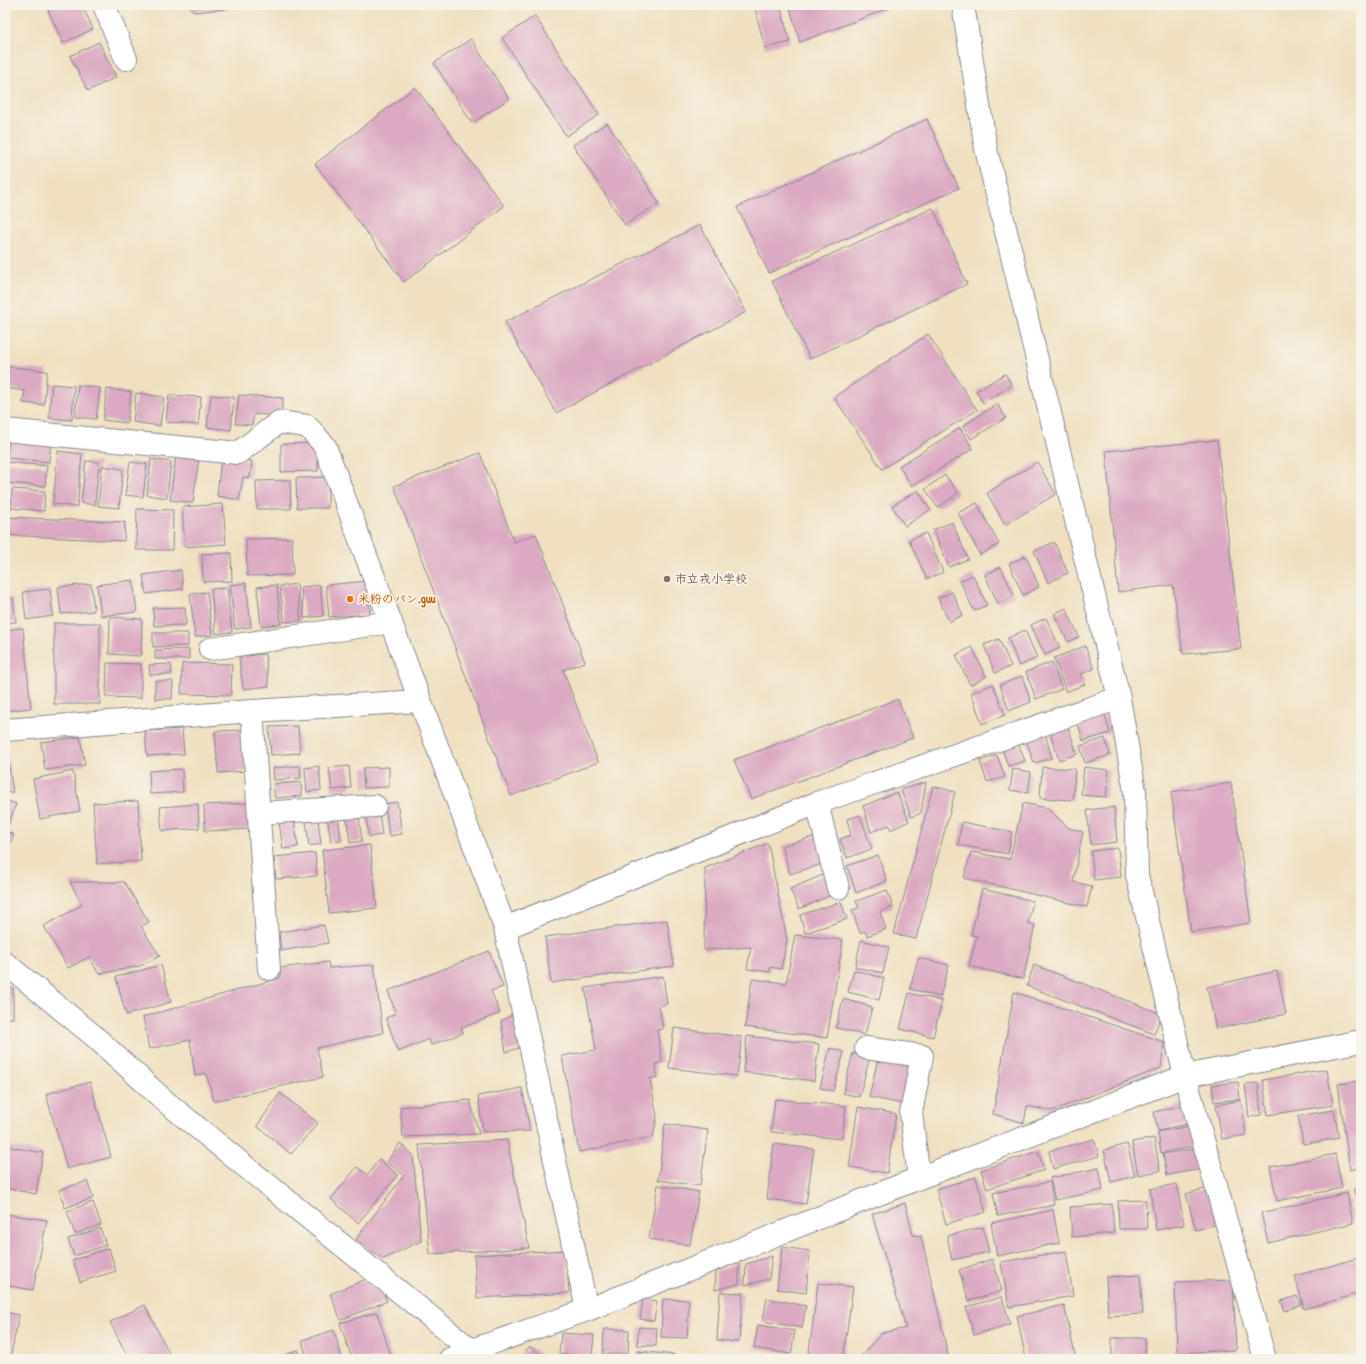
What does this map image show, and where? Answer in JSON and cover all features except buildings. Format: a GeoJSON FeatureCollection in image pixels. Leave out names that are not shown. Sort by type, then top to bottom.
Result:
{"type":"FeatureCollection","features":[{"type":"Feature","properties":{"kind":"street"},"geometry":{"type":"LineString","coordinates":[[104,5],[126,59]]}},
{"type":"Feature","properties":{"kind":"street"},"geometry":{"type":"LineString","coordinates":[[963,5],[986,149],[1119,698],[1135,792],[1136,876],[1186,1076],[1265,1359]]}},
{"type":"Feature","properties":{"kind":"street"},"geometry":{"type":"LineString","coordinates":[[5,430],[238,453],[279,422],[307,426],[325,446],[505,928],[587,1310]]}},
{"type":"Feature","properties":{"kind":"street"},"geometry":{"type":"LineString","coordinates":[[210,649],[391,622]]}},
{"type":"Feature","properties":{"kind":"street"},"geometry":{"type":"LineString","coordinates":[[505,928],[817,803],[1119,698]]}},
{"type":"Feature","properties":{"kind":"street"},"geometry":{"type":"LineString","coordinates":[[5,730],[252,711],[420,701]]}},
{"type":"Feature","properties":{"kind":"street"},"geometry":{"type":"LineString","coordinates":[[252,711],[269,969]]}},
{"type":"Feature","properties":{"kind":"street"},"geometry":{"type":"LineString","coordinates":[[817,803],[838,888]]}},
{"type":"Feature","properties":{"kind":"street"},"geometry":{"type":"LineString","coordinates":[[259,813],[375,806]]}},
{"type":"Feature","properties":{"kind":"street"},"geometry":{"type":"LineString","coordinates":[[5,963],[94,1036],[166,1102],[477,1355]]}},
{"type":"Feature","properties":{"kind":"street"},"geometry":{"type":"LineString","coordinates":[[450,1359],[477,1355],[919,1178],[1186,1076],[1361,1041]]}},
{"type":"Feature","properties":{"kind":"street"},"geometry":{"type":"LineString","coordinates":[[866,1048],[922,1056],[911,1113],[919,1178]]}},
{"type":"Feature","properties":{"kind":"place","name":"市立戎小学校"},"geometry":{"type":"Point","coordinates":[667,579]}},
{"type":"Feature","properties":{"kind":"place","name":"米粉のパン.guu"},"geometry":{"type":"Point","coordinates":[350,599]}}]}
